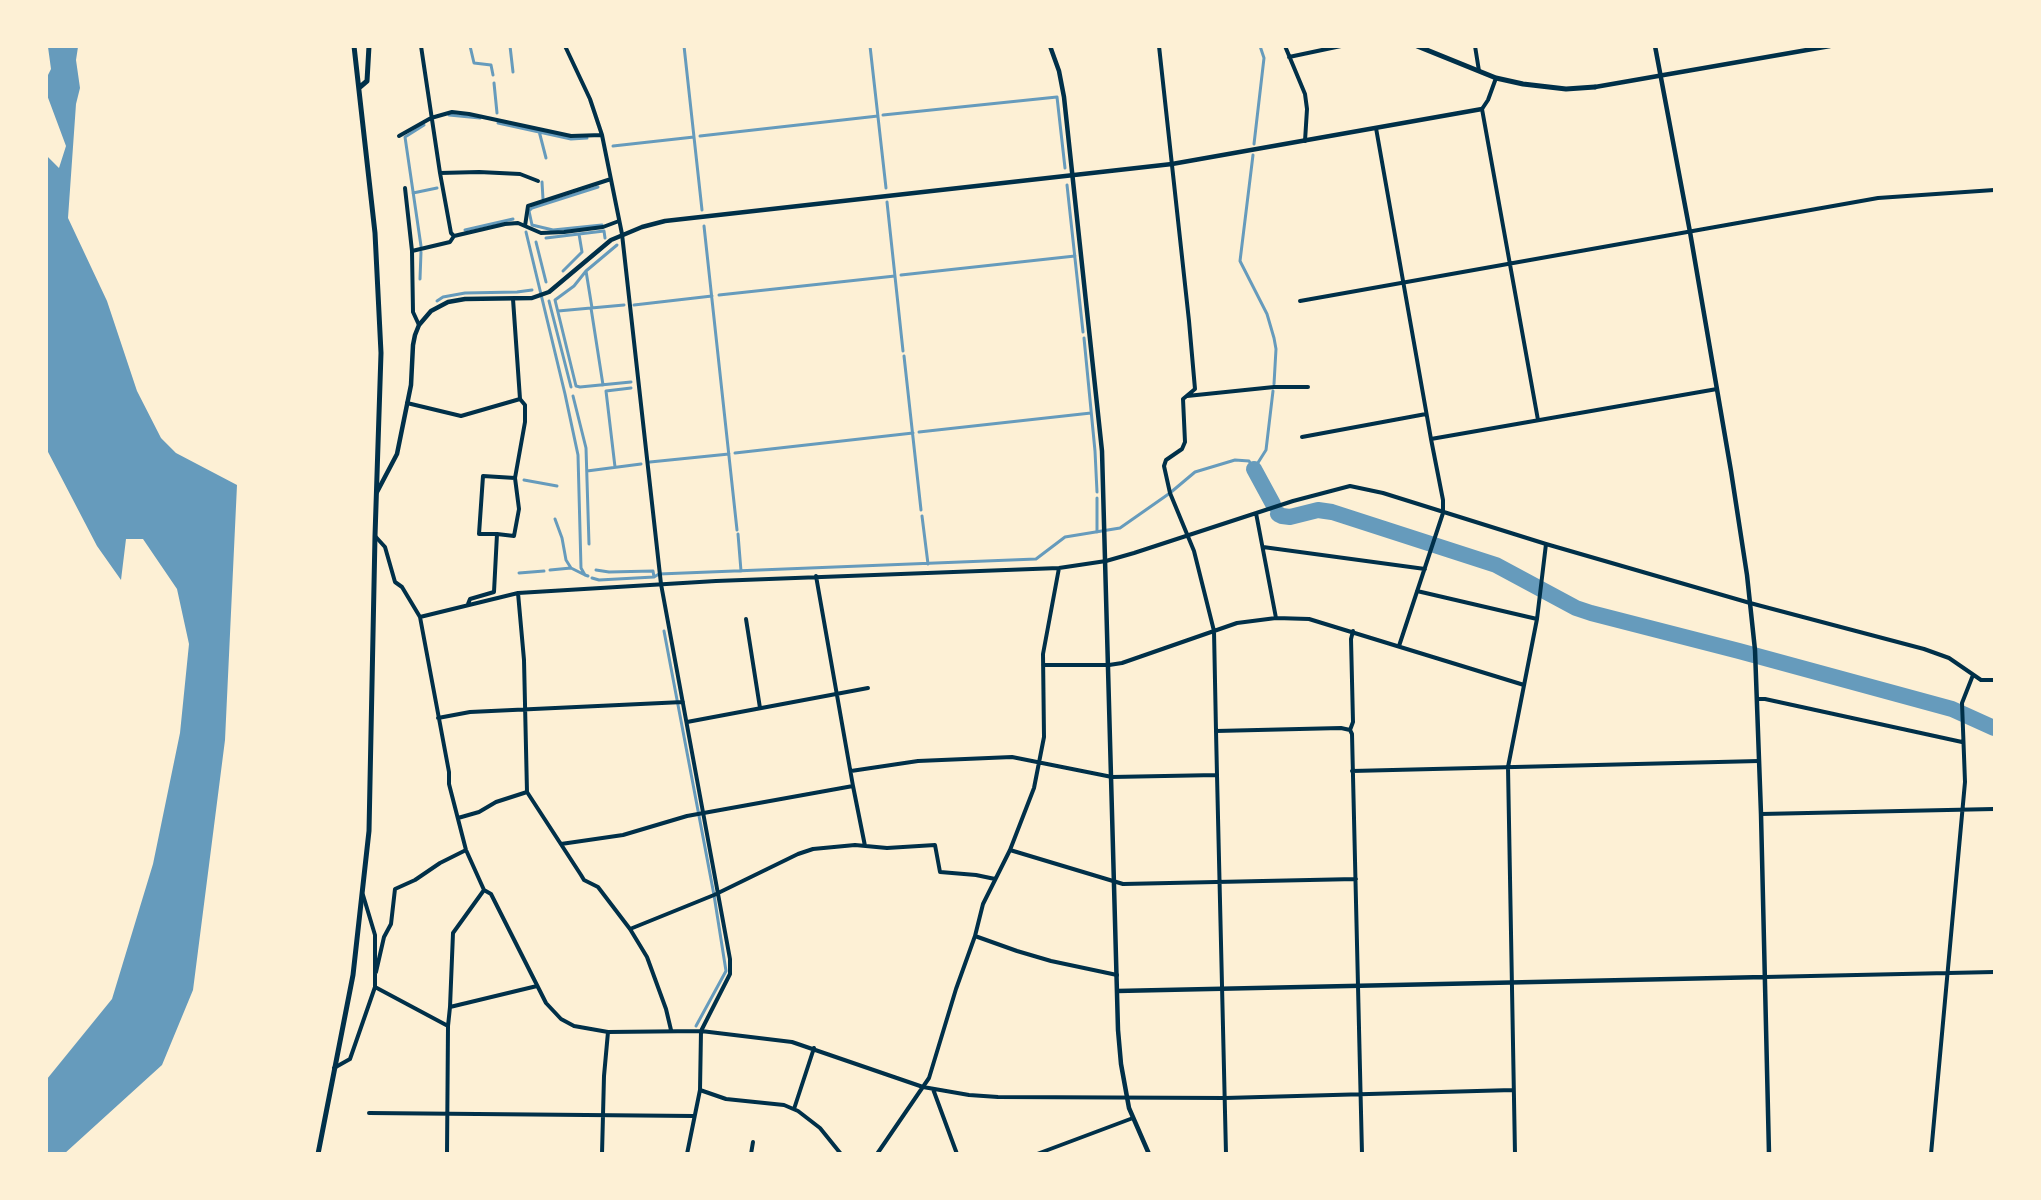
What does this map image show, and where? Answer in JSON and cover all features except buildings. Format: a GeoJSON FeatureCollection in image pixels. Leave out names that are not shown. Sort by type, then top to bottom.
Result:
{"type":"FeatureCollection","features":[{"type":"Feature","properties":{"kind":"main road"},"geometry":{"type":"LineString","coordinates":[[318,1154],[353,975],[369,831],[380,342],[375,233],[354,46]]}},
{"type":"Feature","properties":{"kind":"main road"},"geometry":{"type":"LineString","coordinates":[[360,87],[367,81],[369,46]]}},
{"type":"Feature","properties":{"kind":"main road"},"geometry":{"type":"LineString","coordinates":[[1418,46],[1496,78],[1545,88],[1595,87]]}},
{"type":"Feature","properties":{"kind":"street"},"geometry":{"type":"LineString","coordinates":[[421,46],[440,174],[451,233],[454,236]]}},
{"type":"Feature","properties":{"kind":"street"},"geometry":{"type":"LineString","coordinates":[[565,46],[590,99],[602,135],[622,234],[661,584],[730,959],[730,974],[701,1031],[700,1090],[687,1154]]}},
{"type":"Feature","properties":{"kind":"street"},"geometry":{"type":"LineString","coordinates":[[1050,46],[1059,71],[1064,97],[1102,451],[1121,1064],[1127,1099],[1149,1154]]}},
{"type":"Feature","properties":{"kind":"street"},"geometry":{"type":"LineString","coordinates":[[1159,46],[1190,321],[1195,389],[1183,399],[1185,442],[1182,449],[1166,460],[1164,466],[1170,493],[1189,535],[1214,631],[1226,1154]]}},
{"type":"Feature","properties":{"kind":"street"},"geometry":{"type":"LineString","coordinates":[[1286,46],[1305,94],[1307,118],[1305,141]]}},
{"type":"Feature","properties":{"kind":"street"},"geometry":{"type":"LineString","coordinates":[[1289,57],[1341,46]]}},
{"type":"Feature","properties":{"kind":"street"},"geometry":{"type":"LineString","coordinates":[[1475,46],[1479,71]]}},
{"type":"Feature","properties":{"kind":"street"},"geometry":{"type":"LineString","coordinates":[[1655,46],[1733,482],[1755,650],[1760,762],[1769,1154]]}},
{"type":"Feature","properties":{"kind":"street"},"geometry":{"type":"LineString","coordinates":[[1595,87],[1830,46]]}},
{"type":"Feature","properties":{"kind":"street"},"geometry":{"type":"LineString","coordinates":[[1496,78],[1482,109],[1538,420]]}},
{"type":"Feature","properties":{"kind":"street"},"geometry":{"type":"LineString","coordinates":[[377,492],[397,454],[411,385],[412,345],[419,325],[432,311],[448,302],[465,299],[532,298],[549,292],[611,240],[622,234],[665,221],[1172,164],[1482,109]]}},
{"type":"Feature","properties":{"kind":"street"},"geometry":{"type":"LineString","coordinates":[[399,136],[431,118],[452,112],[571,136],[602,135]]}},
{"type":"Feature","properties":{"kind":"street"},"geometry":{"type":"LineString","coordinates":[[1376,128],[1443,500],[1443,513],[1399,646]]}},
{"type":"Feature","properties":{"kind":"street"},"geometry":{"type":"LineString","coordinates":[[440,174],[479,172],[520,174],[538,181]]}},
{"type":"Feature","properties":{"kind":"street"},"geometry":{"type":"LineString","coordinates":[[525,226],[528,206],[610,179]]}},
{"type":"Feature","properties":{"kind":"street"},"geometry":{"type":"LineString","coordinates":[[405,188],[412,251],[413,312],[419,325]]}},
{"type":"Feature","properties":{"kind":"street"},"geometry":{"type":"LineString","coordinates":[[1300,301],[1878,198],[1995,190]]}},
{"type":"Feature","properties":{"kind":"street"},"geometry":{"type":"LineString","coordinates":[[412,251],[450,242],[454,236],[505,224],[518,223],[541,233],[603,227],[619,221]]}},
{"type":"Feature","properties":{"kind":"street"},"geometry":{"type":"LineString","coordinates":[[513,299],[520,399],[525,405],[525,422],[515,478],[519,509],[514,536],[479,534],[483,476],[515,478]]}},
{"type":"Feature","properties":{"kind":"street"},"geometry":{"type":"LineString","coordinates":[[1187,396],[1274,387],[1308,387]]}},
{"type":"Feature","properties":{"kind":"street"},"geometry":{"type":"LineString","coordinates":[[1431,439],[1717,389]]}},
{"type":"Feature","properties":{"kind":"street"},"geometry":{"type":"LineString","coordinates":[[407,403],[461,416],[520,399]]}},
{"type":"Feature","properties":{"kind":"street"},"geometry":{"type":"LineString","coordinates":[[1302,437],[1426,414]]}},
{"type":"Feature","properties":{"kind":"street"},"geometry":{"type":"LineString","coordinates":[[420,617],[518,593],[816,576],[1059,568],[1106,561],[1325,491],[1350,486],[1383,493],[1546,544],[1750,603],[1924,649],[1949,658],[1981,680],[1995,680]]}},
{"type":"Feature","properties":{"kind":"street"},"geometry":{"type":"LineString","coordinates":[[1257,513],[1276,618]]}},
{"type":"Feature","properties":{"kind":"street"},"geometry":{"type":"LineString","coordinates":[[468,605],[470,598],[494,592],[497,534]]}},
{"type":"Feature","properties":{"kind":"street"},"geometry":{"type":"LineString","coordinates":[[375,536],[385,547],[394,582],[402,587],[420,617],[449,784],[466,849],[484,890],[491,894],[546,1003],[561,1019],[574,1026],[608,1032],[701,1031],[792,1042],[923,1087],[998,1098],[1225,1098],[1514,1090]]}},
{"type":"Feature","properties":{"kind":"street"},"geometry":{"type":"LineString","coordinates":[[1515,1154],[1508,876],[1508,767],[1537,619],[1546,544]]}},
{"type":"Feature","properties":{"kind":"street"},"geometry":{"type":"LineString","coordinates":[[1263,547],[1425,570]]}},
{"type":"Feature","properties":{"kind":"street"},"geometry":{"type":"LineString","coordinates":[[877,1154],[929,1078],[975,936],[983,904],[1010,850],[1034,788],[1044,737],[1043,654],[1059,568]]}},
{"type":"Feature","properties":{"kind":"street"},"geometry":{"type":"LineString","coordinates":[[816,576],[865,846]]}},
{"type":"Feature","properties":{"kind":"street"},"geometry":{"type":"LineString","coordinates":[[1417,591],[1537,619]]}},
{"type":"Feature","properties":{"kind":"street"},"geometry":{"type":"LineString","coordinates":[[518,593],[526,709],[527,792],[580,875],[584,880],[598,887],[630,929],[647,957],[666,1009],[671,1030]]}},
{"type":"Feature","properties":{"kind":"street"},"geometry":{"type":"LineString","coordinates":[[1043,665],[1122,663],[1238,623],[1276,618],[1309,619],[1524,685]]}},
{"type":"Feature","properties":{"kind":"street"},"geometry":{"type":"LineString","coordinates":[[746,619],[760,708]]}},
{"type":"Feature","properties":{"kind":"street"},"geometry":{"type":"LineString","coordinates":[[1353,631],[1351,639],[1353,722],[1350,730],[1352,734],[1362,1154]]}},
{"type":"Feature","properties":{"kind":"street"},"geometry":{"type":"LineString","coordinates":[[1931,1154],[1965,782],[1962,703],[1973,675]]}},
{"type":"Feature","properties":{"kind":"street"},"geometry":{"type":"LineString","coordinates":[[687,722],[868,688]]}},
{"type":"Feature","properties":{"kind":"street"},"geometry":{"type":"LineString","coordinates":[[1757,699],[1962,742]]}},
{"type":"Feature","properties":{"kind":"street"},"geometry":{"type":"LineString","coordinates":[[438,718],[470,712],[683,702]]}},
{"type":"Feature","properties":{"kind":"street"},"geometry":{"type":"LineString","coordinates":[[1216,731],[1341,728],[1350,730]]}},
{"type":"Feature","properties":{"kind":"street"},"geometry":{"type":"LineString","coordinates":[[852,771],[940,759],[1012,757],[1112,777],[1217,775]]}},
{"type":"Feature","properties":{"kind":"street"},"geometry":{"type":"LineString","coordinates":[[1352,771],[1760,762]]}},
{"type":"Feature","properties":{"kind":"street"},"geometry":{"type":"LineString","coordinates":[[561,844],[623,835],[687,816],[853,786]]}},
{"type":"Feature","properties":{"kind":"street"},"geometry":{"type":"LineString","coordinates":[[458,818],[527,792]]}},
{"type":"Feature","properties":{"kind":"street"},"geometry":{"type":"LineString","coordinates":[[1761,814],[1995,809]]}},
{"type":"Feature","properties":{"kind":"street"},"geometry":{"type":"LineString","coordinates":[[630,929],[718,893],[813,849],[935,845],[940,872],[995,879]]}},
{"type":"Feature","properties":{"kind":"street"},"geometry":{"type":"LineString","coordinates":[[374,976],[384,937],[391,924],[395,889],[415,880],[466,849]]}},
{"type":"Feature","properties":{"kind":"street"},"geometry":{"type":"LineString","coordinates":[[1010,850],[1123,884],[1356,879]]}},
{"type":"Feature","properties":{"kind":"street"},"geometry":{"type":"LineString","coordinates":[[447,1154],[448,1026],[453,933],[484,890]]}},
{"type":"Feature","properties":{"kind":"street"},"geometry":{"type":"LineString","coordinates":[[334,1068],[350,1059],[375,987],[375,935],[363,894]]}},
{"type":"Feature","properties":{"kind":"street"},"geometry":{"type":"LineString","coordinates":[[975,936],[1051,961],[1117,975]]}},
{"type":"Feature","properties":{"kind":"street"},"geometry":{"type":"LineString","coordinates":[[1117,992],[1995,972]]}},
{"type":"Feature","properties":{"kind":"street"},"geometry":{"type":"LineString","coordinates":[[450,1007],[537,986]]}},
{"type":"Feature","properties":{"kind":"street"},"geometry":{"type":"LineString","coordinates":[[375,987],[448,1026]]}},
{"type":"Feature","properties":{"kind":"street"},"geometry":{"type":"LineString","coordinates":[[603,1154],[604,1076],[608,1032]]}},
{"type":"Feature","properties":{"kind":"street"},"geometry":{"type":"LineString","coordinates":[[794,1109],[814,1048]]}},
{"type":"Feature","properties":{"kind":"street"},"geometry":{"type":"LineString","coordinates":[[933,1089],[957,1154]]}},
{"type":"Feature","properties":{"kind":"street"},"geometry":{"type":"LineString","coordinates":[[700,1090],[726,1099],[794,1109],[820,1128],[841,1154]]}},
{"type":"Feature","properties":{"kind":"street"},"geometry":{"type":"LineString","coordinates":[[369,1113],[694,1116]]}},
{"type":"Feature","properties":{"kind":"street"},"geometry":{"type":"LineString","coordinates":[[1037,1154],[1133,1118]]}},
{"type":"Feature","properties":{"kind":"street"},"geometry":{"type":"LineString","coordinates":[[751,1154],[753,1142]]}},
{"type":"Feature","properties":{"kind":"water"},"geometry":{"type":"Polygon","coordinates":[[[48,47],[78,47],[76,60],[80,88],[76,104],[68,218],[107,301],[137,391],[161,438],[176,453],[237,485],[225,740],[193,990],[162,1065],[64,1154],[47,1153],[47,1079],[112,999],[153,864],[180,733],[189,644],[177,589],[143,539],[126,539],[121,580],[97,546],[47,450],[47,156],[59,168],[66,146],[47,95],[47,77],[51,69],[48,47]]]}},
{"type":"Feature","properties":{"kind":"waterway"},"geometry":{"type":"LineString","coordinates":[[470,46],[474,63],[491,65],[493,75]]}},
{"type":"Feature","properties":{"kind":"waterway"},"geometry":{"type":"LineString","coordinates":[[510,46],[513,72]]}},
{"type":"Feature","properties":{"kind":"waterway"},"geometry":{"type":"LineString","coordinates":[[684,46],[702,210]]}},
{"type":"Feature","properties":{"kind":"waterway"},"geometry":{"type":"LineString","coordinates":[[870,46],[886,188]]}},
{"type":"Feature","properties":{"kind":"waterway"},"geometry":{"type":"LineString","coordinates":[[1254,144],[1264,58],[1260,46]]}},
{"type":"Feature","properties":{"kind":"waterway"},"geometry":{"type":"LineString","coordinates":[[494,83],[497,113]]}},
{"type":"Feature","properties":{"kind":"waterway"},"geometry":{"type":"LineString","coordinates":[[883,115],[1057,97],[1065,168]]}},
{"type":"Feature","properties":{"kind":"waterway"},"geometry":{"type":"LineString","coordinates":[[449,115],[480,118]]}},
{"type":"Feature","properties":{"kind":"waterway"},"geometry":{"type":"LineString","coordinates":[[700,136],[878,116]]}},
{"type":"Feature","properties":{"kind":"waterway"},"geometry":{"type":"LineString","coordinates":[[498,123],[571,139],[587,138]]}},
{"type":"Feature","properties":{"kind":"waterway"},"geometry":{"type":"LineString","coordinates":[[421,246],[405,137],[424,125]]}},
{"type":"Feature","properties":{"kind":"waterway"},"geometry":{"type":"LineString","coordinates":[[539,131],[546,158]]}},
{"type":"Feature","properties":{"kind":"waterway"},"geometry":{"type":"LineString","coordinates":[[613,146],[694,137]]}},
{"type":"Feature","properties":{"kind":"waterway"},"geometry":{"type":"LineString","coordinates":[[1253,155],[1240,261],[1267,314],[1274,338],[1276,349],[1274,384]]}},
{"type":"Feature","properties":{"kind":"waterway"},"geometry":{"type":"LineString","coordinates":[[542,182],[543,199]]}},
{"type":"Feature","properties":{"kind":"waterway"},"geometry":{"type":"LineString","coordinates":[[1067,185],[1083,332]]}},
{"type":"Feature","properties":{"kind":"waterway"},"geometry":{"type":"LineString","coordinates":[[598,187],[532,208],[529,211],[532,225],[553,230],[602,225]]}},
{"type":"Feature","properties":{"kind":"waterway"},"geometry":{"type":"LineString","coordinates":[[413,193],[437,188]]}},
{"type":"Feature","properties":{"kind":"waterway"},"geometry":{"type":"LineString","coordinates":[[887,202],[903,351]]}},
{"type":"Feature","properties":{"kind":"waterway"},"geometry":{"type":"LineString","coordinates":[[465,230],[513,219]]}},
{"type":"Feature","properties":{"kind":"waterway"},"geometry":{"type":"LineString","coordinates":[[704,226],[737,530]]}},
{"type":"Feature","properties":{"kind":"waterway"},"geometry":{"type":"LineString","coordinates":[[563,271],[582,252],[579,234],[604,231],[605,238]]}},
{"type":"Feature","properties":{"kind":"waterway"},"geometry":{"type":"LineString","coordinates":[[526,232],[578,455],[581,568],[588,576]]}},
{"type":"Feature","properties":{"kind":"waterway"},"geometry":{"type":"LineString","coordinates":[[546,238],[579,234]]}},
{"type":"Feature","properties":{"kind":"waterway"},"geometry":{"type":"LineString","coordinates":[[536,242],[546,282]]}},
{"type":"Feature","properties":{"kind":"waterway"},"geometry":{"type":"LineString","coordinates":[[617,245],[586,271],[574,286],[555,300],[576,386],[631,382]]}},
{"type":"Feature","properties":{"kind":"waterway"},"geometry":{"type":"LineString","coordinates":[[420,279],[421,252]]}},
{"type":"Feature","properties":{"kind":"waterway"},"geometry":{"type":"LineString","coordinates":[[901,275],[1075,256]]}},
{"type":"Feature","properties":{"kind":"waterway"},"geometry":{"type":"LineString","coordinates":[[586,271],[592,308]]}},
{"type":"Feature","properties":{"kind":"waterway"},"geometry":{"type":"LineString","coordinates":[[719,295],[895,276]]}},
{"type":"Feature","properties":{"kind":"waterway"},"geometry":{"type":"LineString","coordinates":[[437,301],[443,297],[465,293],[532,290]]}},
{"type":"Feature","properties":{"kind":"waterway"},"geometry":{"type":"LineString","coordinates":[[634,305],[712,296]]}},
{"type":"Feature","properties":{"kind":"waterway"},"geometry":{"type":"LineString","coordinates":[[549,301],[571,387]]}},
{"type":"Feature","properties":{"kind":"waterway"},"geometry":{"type":"LineString","coordinates":[[558,311],[624,305]]}},
{"type":"Feature","properties":{"kind":"waterway"},"geometry":{"type":"LineString","coordinates":[[591,308],[603,385]]}},
{"type":"Feature","properties":{"kind":"waterway"},"geometry":{"type":"LineString","coordinates":[[1084,338],[1097,492]]}},
{"type":"Feature","properties":{"kind":"waterway"},"geometry":{"type":"LineString","coordinates":[[904,356],[921,510]]}},
{"type":"Feature","properties":{"kind":"waterway"},"geometry":{"type":"LineString","coordinates":[[615,467],[606,391],[631,388]]}},
{"type":"Feature","properties":{"kind":"waterway"},"geometry":{"type":"LineString","coordinates":[[592,578],[599,580],[654,577],[659,574],[1036,559],[1065,537],[1120,528],[1170,493],[1195,472],[1235,460],[1249,461],[1254,469],[1266,450],[1273,391]]}},
{"type":"Feature","properties":{"kind":"waterway"},"geometry":{"type":"LineString","coordinates":[[573,396],[586,448],[589,544]]}},
{"type":"Feature","properties":{"kind":"waterway"},"geometry":{"type":"LineString","coordinates":[[919,432],[1091,413]]}},
{"type":"Feature","properties":{"kind":"waterway"},"geometry":{"type":"LineString","coordinates":[[735,453],[913,433]]}},
{"type":"Feature","properties":{"kind":"waterway"},"geometry":{"type":"LineString","coordinates":[[650,462],[729,454]]}},
{"type":"Feature","properties":{"kind":"waterway"},"geometry":{"type":"LineString","coordinates":[[587,471],[641,464]]}},
{"type":"Feature","properties":{"kind":"waterway"},"geometry":{"type":"LineString","coordinates":[[1254,469],[1273,504]]}},
{"type":"Feature","properties":{"kind":"waterway"},"geometry":{"type":"LineString","coordinates":[[524,480],[557,486]]}},
{"type":"Feature","properties":{"kind":"waterway"},"geometry":{"type":"LineString","coordinates":[[1097,498],[1097,532]]}},
{"type":"Feature","properties":{"kind":"waterway"},"geometry":{"type":"LineString","coordinates":[[1278,514],[1290,517],[1318,510],[1332,512],[1496,565],[1576,608],[1591,613],[1952,709],[1994,728]]}},
{"type":"Feature","properties":{"kind":"waterway"},"geometry":{"type":"LineString","coordinates":[[922,516],[928,564]]}},
{"type":"Feature","properties":{"kind":"waterway"},"geometry":{"type":"LineString","coordinates":[[555,519],[562,538],[566,560],[571,568]]}},
{"type":"Feature","properties":{"kind":"waterway"},"geometry":{"type":"LineString","coordinates":[[738,534],[741,571]]}},
{"type":"Feature","properties":{"kind":"waterway"},"geometry":{"type":"LineString","coordinates":[[550,570],[571,568],[585,575]]}},
{"type":"Feature","properties":{"kind":"waterway"},"geometry":{"type":"LineString","coordinates":[[596,570],[653,571],[654,577]]}},
{"type":"Feature","properties":{"kind":"waterway"},"geometry":{"type":"LineString","coordinates":[[519,573],[544,571]]}},
{"type":"Feature","properties":{"kind":"waterway"},"geometry":{"type":"LineString","coordinates":[[664,631],[714,895],[726,971],[696,1026]]}}]}
